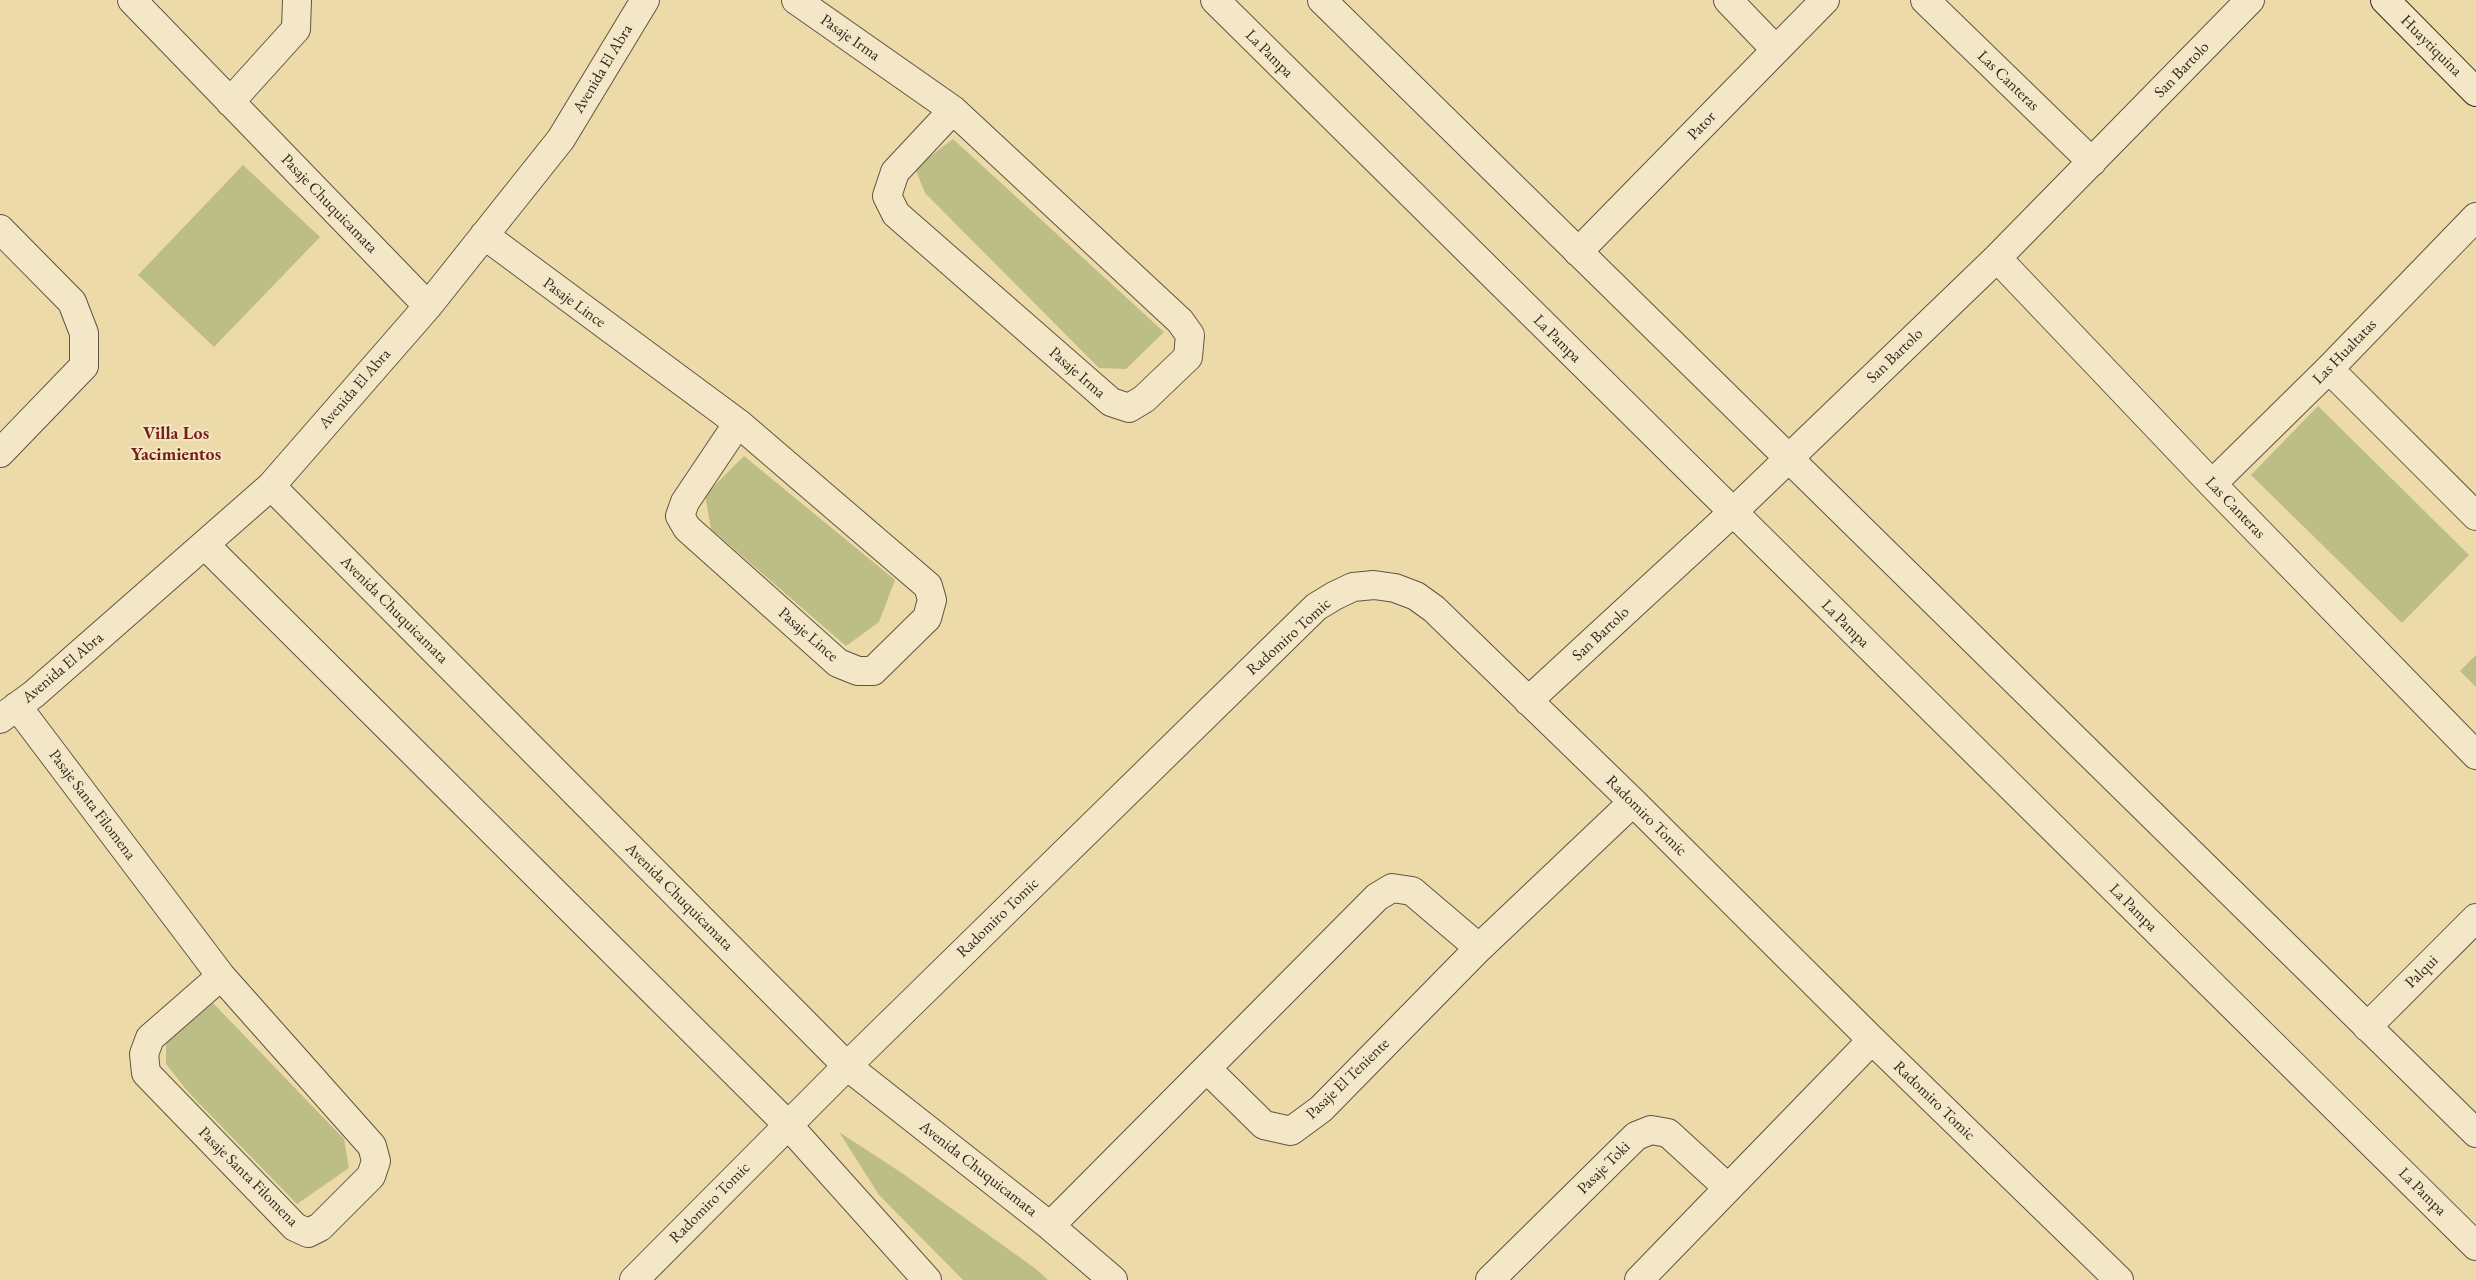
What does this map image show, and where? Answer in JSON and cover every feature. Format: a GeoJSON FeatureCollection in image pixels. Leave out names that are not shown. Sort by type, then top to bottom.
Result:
{"type":"FeatureCollection","features":[{"type":"Feature","properties":{"kind":"street","name":"Pasaje Chuquicamata"},"geometry":{"type":"LineString","coordinates":[[132,0],[428,306]]}},
{"type":"Feature","properties":{"kind":"street"},"geometry":{"type":"LineString","coordinates":[[230,102],[296,30],[297,0]]}},
{"type":"Feature","properties":{"kind":"street","name":"Avenida El Abra"},"geometry":{"type":"LineString","coordinates":[[9,713],[271,486],[428,306],[561,139],[645,0]]}},
{"type":"Feature","properties":{"kind":"street","name":"Pasaje Irma"},"geometry":{"type":"LineString","coordinates":[[796,0],[953,110],[1180,321],[1190,335],[1188,357],[1144,399],[1129,408],[1111,402],[896,214],[888,196],[895,172],[953,110]]}},
{"type":"Feature","properties":{"kind":"street","name":"La Pampa"},"geometry":{"type":"LineString","coordinates":[[1215,0],[1732,513],[2476,1246]]}},
{"type":"Feature","properties":{"kind":"street"},"geometry":{"type":"LineString","coordinates":[[1322,0],[2476,1133]]}},
{"type":"Feature","properties":{"kind":"street"},"geometry":{"type":"LineString","coordinates":[[1728,0],[1776,50]]}},
{"type":"Feature","properties":{"kind":"street","name":"Pator"},"geometry":{"type":"LineString","coordinates":[[1578,252],[1825,0]]}},
{"type":"Feature","properties":{"kind":"street","name":"Las Canteras"},"geometry":{"type":"LineString","coordinates":[[1925,0],[2092,162]]}},
{"type":"Feature","properties":{"kind":"street","name":"San Bartolo"},"geometry":{"type":"LineString","coordinates":[[1528,701],[1732,513],[1997,258],[2250,0]]}},
{"type":"Feature","properties":{"kind":"street","name":"Huaytiquina"},"geometry":{"type":"LineString","coordinates":[[2386,0],[2476,92]]}},
{"type":"Feature","properties":{"kind":"street","name":"Las Hualtatas"},"geometry":{"type":"LineString","coordinates":[[2212,484],[2329,369],[2476,217]]}},
{"type":"Feature","properties":{"kind":"street"},"geometry":{"type":"LineString","coordinates":[[0,229],[72,302],[84,333],[84,366],[0,453]]}},
{"type":"Feature","properties":{"kind":"street","name":"Pasaje Lince"},"geometry":{"type":"LineString","coordinates":[[484,236],[738,423],[928,586],[932,600],[926,618],[873,670],[858,670],[838,663],[687,528],[680,516],[685,502],[738,423]]}},
{"type":"Feature","properties":{"kind":"street","name":"Las Canteras"},"geometry":{"type":"LineString","coordinates":[[1997,258],[2212,484],[2476,755]]}},
{"type":"Feature","properties":{"kind":"street"},"geometry":{"type":"LineString","coordinates":[[2329,369],[2476,516]]}},
{"type":"Feature","properties":{"kind":"street","name":"Avenida Chuquicamata"},"geometry":{"type":"LineString","coordinates":[[271,486],[847,1066],[1050,1226],[1113,1280]]}},
{"type":"Feature","properties":{"kind":"street"},"geometry":{"type":"LineString","coordinates":[[205,545],[788,1124],[927,1280]]}},
{"type":"Feature","properties":{"kind":"street","name":"Radomiro Tomic"},"geometry":{"type":"LineString","coordinates":[[634,1280],[788,1124],[1309,614],[1334,596],[1353,587],[1374,585],[1396,588],[1416,596],[1434,609],[2119,1280]]}},
{"type":"Feature","properties":{"kind":"street","name":"Pasaje Santa Filomena"},"geometry":{"type":"LineString","coordinates":[[9,713],[221,976],[372,1146],[376,1161],[371,1176],[320,1227],[308,1233],[295,1227],[146,1073],[144,1054],[150,1038],[221,976]]}},
{"type":"Feature","properties":{"kind":"street","name":"Pasaje El Teniente"},"geometry":{"type":"LineString","coordinates":[[1207,1068],[1264,1124],[1291,1131],[1320,1109],[1480,948],[1633,802]]}},
{"type":"Feature","properties":{"kind":"street"},"geometry":{"type":"LineString","coordinates":[[1050,1226],[1377,897],[1392,888],[1412,891],[1480,948]]}},
{"type":"Feature","properties":{"kind":"street","name":"Palqui"},"geometry":{"type":"LineString","coordinates":[[2367,1027],[2476,918]]}},
{"type":"Feature","properties":{"kind":"street"},"geometry":{"type":"LineString","coordinates":[[1639,1280],[1872,1040]]}},
{"type":"Feature","properties":{"kind":"street","name":"Pasaje Toki"},"geometry":{"type":"LineString","coordinates":[[1490,1280],[1636,1136],[1651,1130],[1668,1133],[1728,1188]]}},
{"type":"Feature","properties":{"kind":"green space"},"geometry":{"type":"Polygon","coordinates":[[[953,139],[1164,332],[1126,369],[1099,368],[925,193],[915,168],[953,139]]]}},
{"type":"Feature","properties":{"kind":"green space"},"geometry":{"type":"Polygon","coordinates":[[[243,165],[320,237],[214,347],[138,275],[243,165]]]}},
{"type":"Feature","properties":{"kind":"green space"},"geometry":{"type":"Polygon","coordinates":[[[2318,406],[2469,555],[2402,623],[2251,475],[2318,406]]]}},
{"type":"Feature","properties":{"kind":"green space"},"geometry":{"type":"Polygon","coordinates":[[[744,456],[895,580],[879,622],[846,646],[711,529],[705,495],[744,456]]]}},
{"type":"Feature","properties":{"kind":"green space"},"geometry":{"type":"Polygon","coordinates":[[[2476,655],[2476,687],[2460,671],[2476,655]]]}},
{"type":"Feature","properties":{"kind":"green space"},"geometry":{"type":"Polygon","coordinates":[[[213,1003],[344,1139],[349,1168],[297,1204],[189,1093],[166,1064],[166,1040],[213,1003]]]}},
{"type":"Feature","properties":{"kind":"green space"},"geometry":{"type":"Polygon","coordinates":[[[839,1132],[902,1173],[1036,1269],[1048,1280],[963,1280],[879,1195],[839,1132]]]}},
{"type":"Feature","properties":{"kind":"district","name":"Villa Los Yacimientos"},"geometry":{"type":"Point","coordinates":[176,444]}}]}
